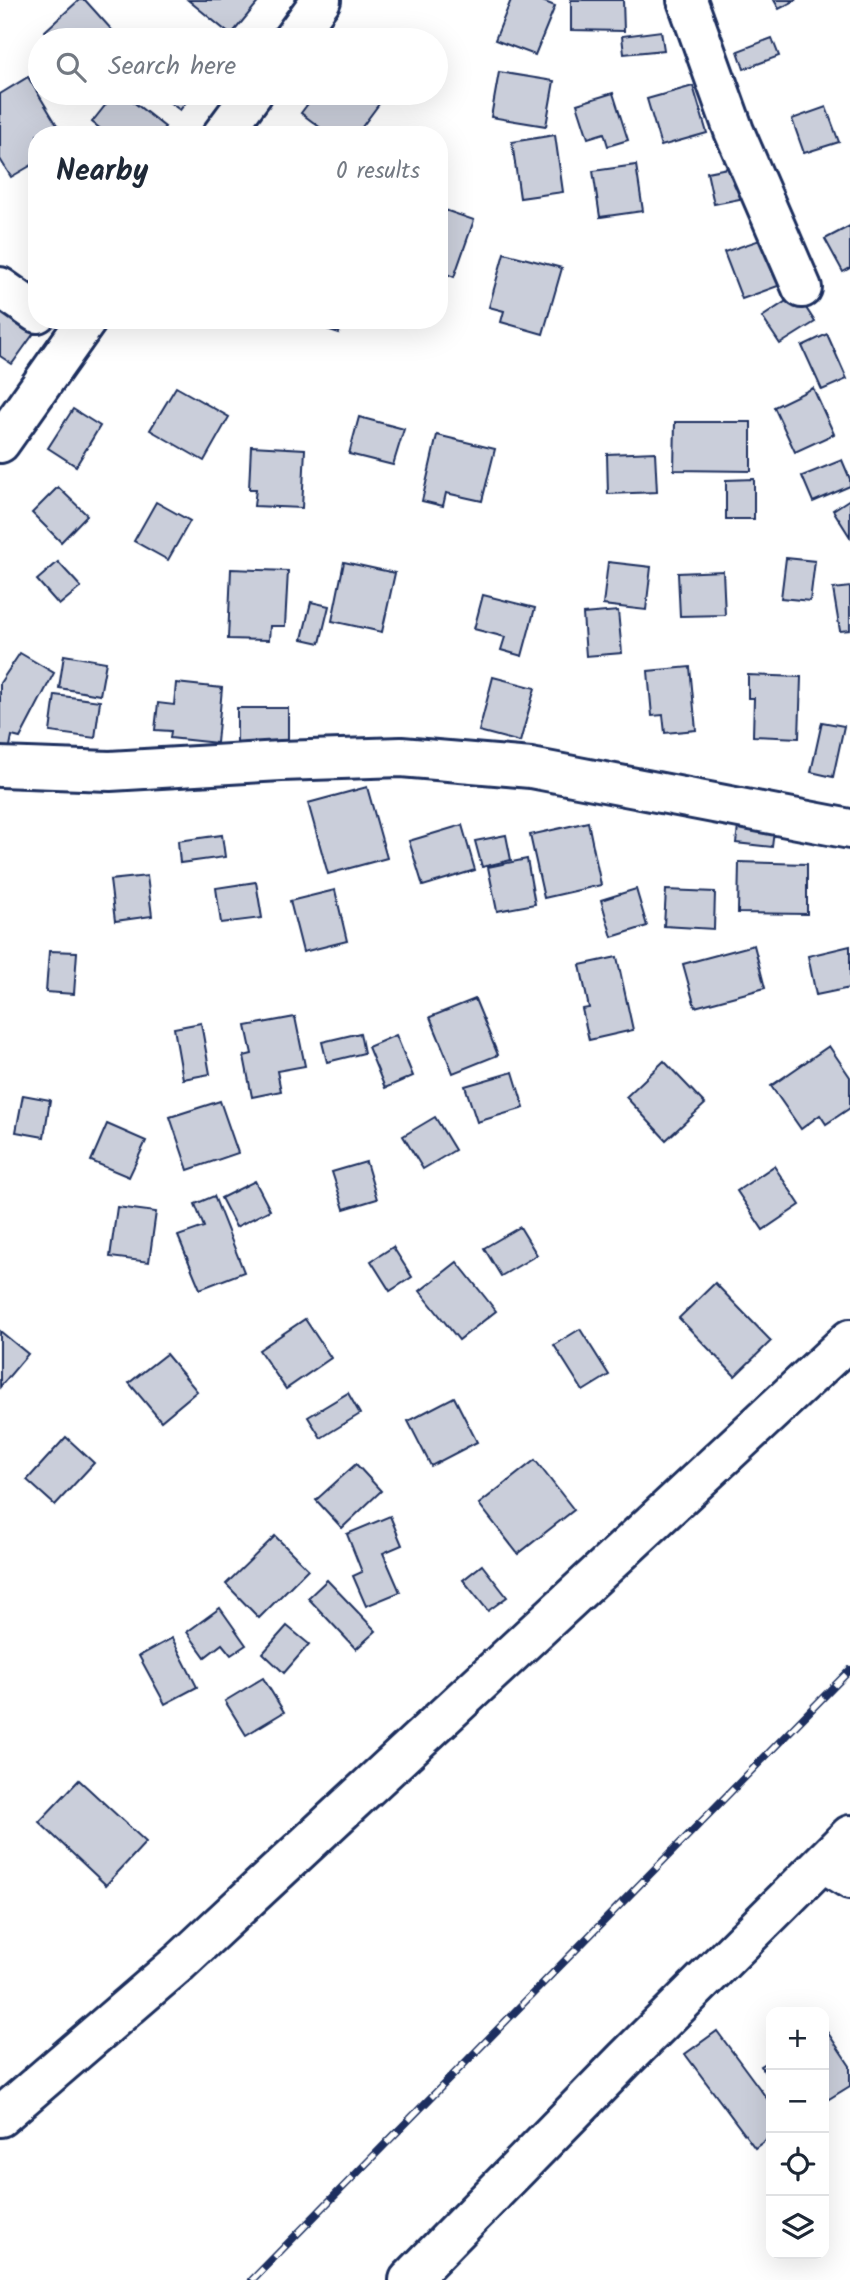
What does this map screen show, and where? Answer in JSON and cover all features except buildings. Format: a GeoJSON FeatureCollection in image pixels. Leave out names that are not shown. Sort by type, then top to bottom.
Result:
{"type":"FeatureCollection","features":[{"type":"Feature","properties":{"kind":"street"},"geometry":{"type":"LineString","coordinates":[[301,28],[321,0]]}},
{"type":"Feature","properties":{"kind":"street"},"geometry":{"type":"LineString","coordinates":[[687,0],[734,131],[802,288]]}},
{"type":"Feature","properties":{"kind":"street"},"geometry":{"type":"LineString","coordinates":[[229,126],[244,105]]}},
{"type":"Feature","properties":{"kind":"street"},"geometry":{"type":"LineString","coordinates":[[0,287],[28,307]]}},
{"type":"Feature","properties":{"kind":"street"},"geometry":{"type":"LineString","coordinates":[[0,443],[67,329]]}},
{"type":"Feature","properties":{"kind":"street"},"geometry":{"type":"LineString","coordinates":[[0,767],[110,771],[401,757],[531,768],[850,829]]}},
{"type":"Feature","properties":{"kind":"street"},"geometry":{"type":"LineString","coordinates":[[0,2117],[180,1962],[850,1339]]}},
{"type":"Feature","properties":{"kind":"street"},"geometry":{"type":"LineString","coordinates":[[409,2280],[624,2060],[837,1871],[850,1835]]}},
{"type":"Feature","properties":{"kind":"railway"},"geometry":{"type":"LineString","coordinates":[[252,2280],[850,1670]]}}]}
